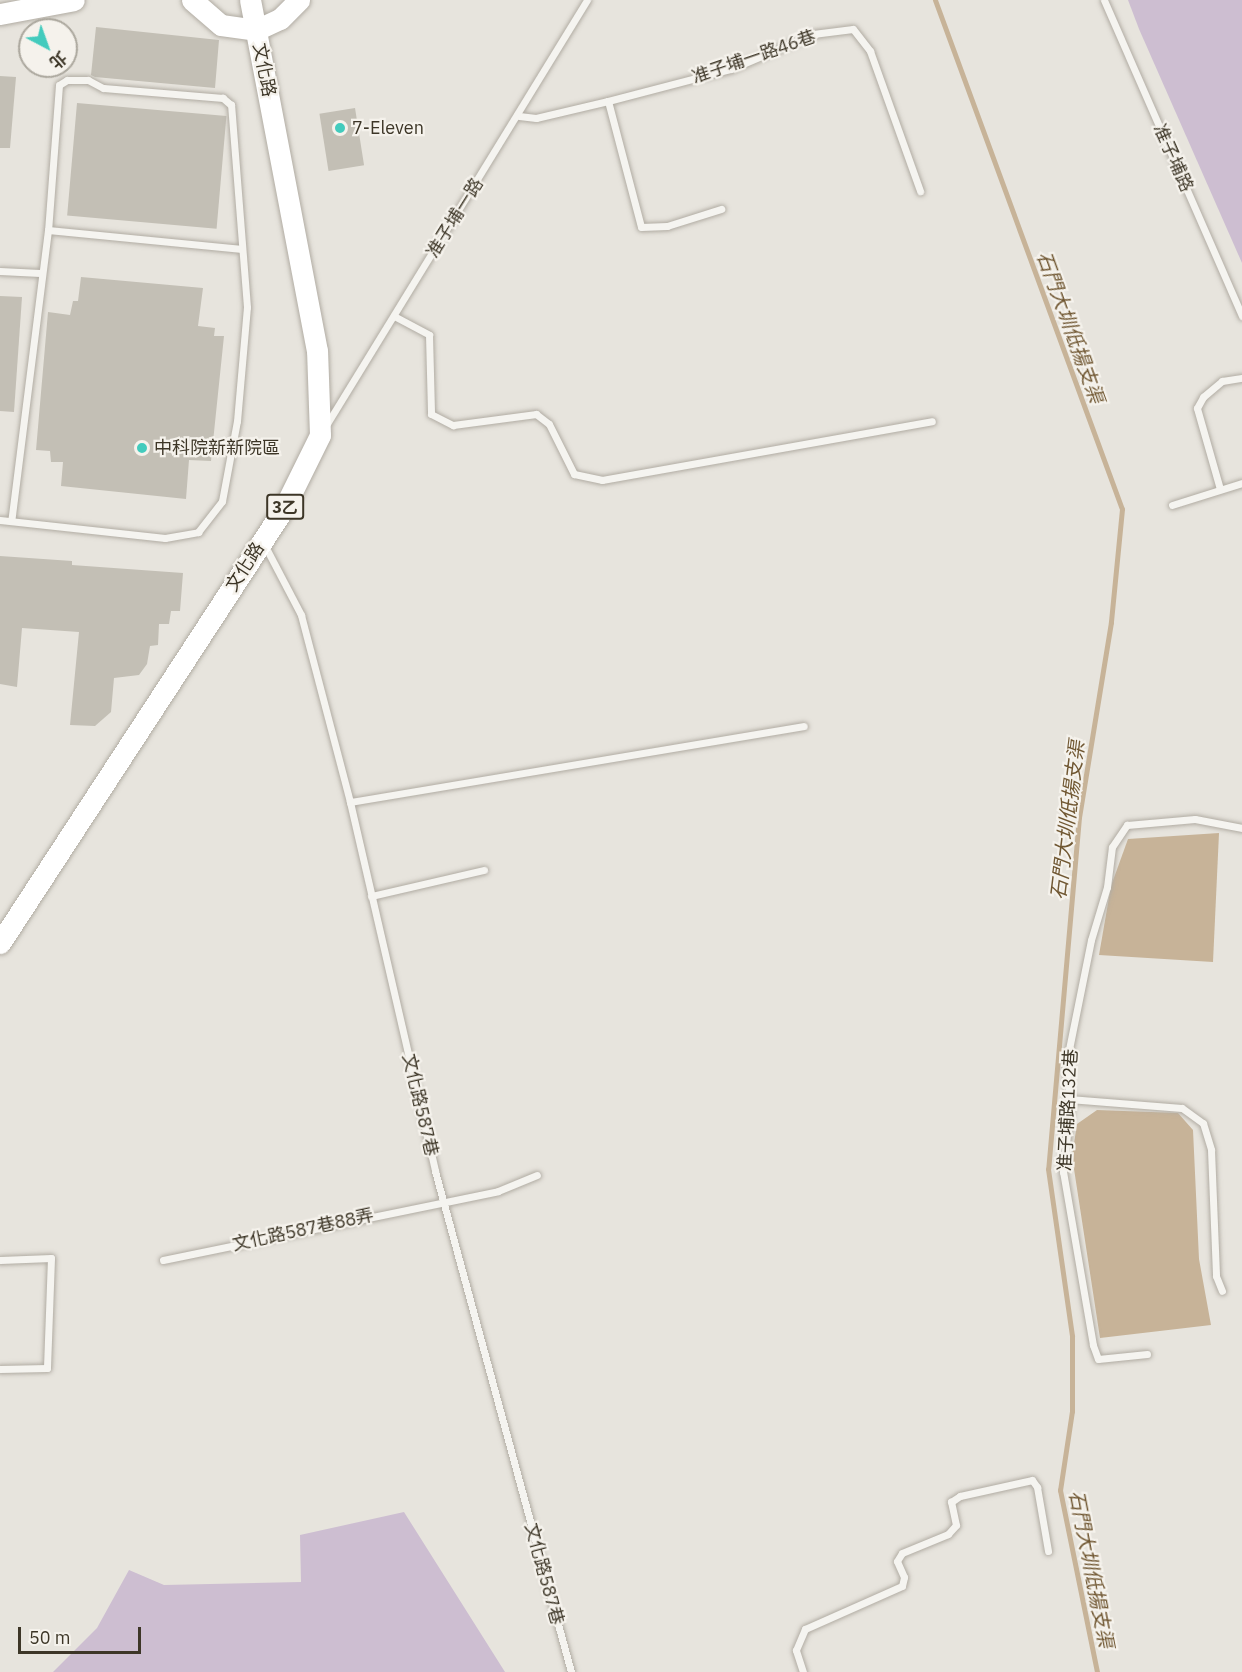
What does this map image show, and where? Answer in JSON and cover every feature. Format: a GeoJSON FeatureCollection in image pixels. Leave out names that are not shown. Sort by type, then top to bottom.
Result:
{"type":"FeatureCollection","features":[{"type":"Feature","properties":{"kind":"main road"},"geometry":{"type":"LineString","coordinates":[[0,14],[74,0]]}},
{"type":"Feature","properties":{"kind":"main road"},"geometry":{"type":"LineString","coordinates":[[192,0],[221,25],[256,30],[280,19],[299,0]]}},
{"type":"Feature","properties":{"kind":"main road","name":"文化路"},"geometry":{"type":"LineString","coordinates":[[0,944],[288,500],[320,435],[316,351],[250,0]]}},
{"type":"Feature","properties":{"kind":"lane","name":"准子埔一路"},"geometry":{"type":"LineString","coordinates":[[320,435],[519,116],[587,0]]}},
{"type":"Feature","properties":{"kind":"lane","name":"准子埔路"},"geometry":{"type":"LineString","coordinates":[[1104,0],[1242,316]]}},
{"type":"Feature","properties":{"kind":"lane","name":"准子埔一路46巷"},"geometry":{"type":"LineString","coordinates":[[519,116],[536,118],[608,101],[730,69],[813,34],[853,29],[870,51],[920,191]]}},
{"type":"Feature","properties":{"kind":"lane"},"geometry":{"type":"LineString","coordinates":[[0,520],[165,538],[198,531],[222,501],[237,421],[247,307],[231,105],[223,99],[104,88],[88,80],[67,80],[58,85],[48,230],[40,273],[11,521]]}},
{"type":"Feature","properties":{"kind":"lane"},"geometry":{"type":"LineString","coordinates":[[608,101],[641,227],[667,226],[721,208]]}},
{"type":"Feature","properties":{"kind":"lane"},"geometry":{"type":"LineString","coordinates":[[48,230],[242,249]]}},
{"type":"Feature","properties":{"kind":"lane"},"geometry":{"type":"LineString","coordinates":[[0,271],[40,273]]}},
{"type":"Feature","properties":{"kind":"lane"},"geometry":{"type":"LineString","coordinates":[[394,316],[429,335],[431,414],[453,425],[536,414],[549,424],[574,474],[602,480],[932,421]]}},
{"type":"Feature","properties":{"kind":"lane"},"geometry":{"type":"LineString","coordinates":[[1220,489],[1197,408],[1203,397],[1222,381],[1242,378]]}},
{"type":"Feature","properties":{"kind":"lane"},"geometry":{"type":"LineString","coordinates":[[1172,505],[1242,483]]}},
{"type":"Feature","properties":{"kind":"lane","name":"文化路587巷"},"geometry":{"type":"LineString","coordinates":[[262,541],[301,615],[350,802],[443,1200],[571,1672]]}},
{"type":"Feature","properties":{"kind":"lane"},"geometry":{"type":"LineString","coordinates":[[350,802],[804,726]]}},
{"type":"Feature","properties":{"kind":"lane","name":"准子埔路132巷"},"geometry":{"type":"LineString","coordinates":[[1147,1354],[1098,1359],[1093,1345],[1063,1172],[1069,1099],[1066,1064],[1091,940],[1107,887],[1112,847],[1127,825],[1195,819],[1242,828]]}},
{"type":"Feature","properties":{"kind":"lane"},"geometry":{"type":"LineString","coordinates":[[372,896],[484,870]]}},
{"type":"Feature","properties":{"kind":"lane"},"geometry":{"type":"LineString","coordinates":[[1069,1099],[1182,1108],[1203,1123],[1211,1150],[1216,1276],[1222,1291]]}},
{"type":"Feature","properties":{"kind":"lane","name":"文化路587巷88弄"},"geometry":{"type":"LineString","coordinates":[[163,1260],[443,1200],[498,1191],[537,1174]]}},
{"type":"Feature","properties":{"kind":"lane"},"geometry":{"type":"LineString","coordinates":[[0,1260],[51,1258],[47,1368],[0,1369]]}},
{"type":"Feature","properties":{"kind":"lane"},"geometry":{"type":"LineString","coordinates":[[803,1672],[796,1650],[805,1629],[902,1586],[904,1577],[897,1561],[902,1553],[948,1534],[956,1525],[951,1503],[960,1496],[1032,1480],[1037,1487],[1048,1551]]}},
{"type":"Feature","properties":{"kind":"shaded area"},"geometry":{"type":"Polygon","coordinates":[[[1128,0],[1242,0],[1242,263],[1139,29],[1128,0]]]}},
{"type":"Feature","properties":{"kind":"shaded area"},"geometry":{"type":"Polygon","coordinates":[[[1219,833],[1213,962],[1099,955],[1111,886],[1128,839],[1219,833]]]}},
{"type":"Feature","properties":{"kind":"shaded area"},"geometry":{"type":"Polygon","coordinates":[[[1097,1110],[1178,1113],[1193,1130],[1199,1259],[1211,1325],[1100,1338],[1072,1156],[1077,1124],[1097,1110]]]}},
{"type":"Feature","properties":{"kind":"shaded area"},"geometry":{"type":"Polygon","coordinates":[[[404,1512],[505,1672],[53,1672],[97,1628],[129,1570],[164,1585],[301,1582],[300,1535],[404,1512]]]}},
{"type":"Feature","properties":{"kind":"building"},"geometry":{"type":"Polygon","coordinates":[[[96,27],[219,40],[215,88],[91,75],[96,27]]]}},
{"type":"Feature","properties":{"kind":"building"},"geometry":{"type":"Polygon","coordinates":[[[0,76],[16,77],[10,148],[0,148],[0,76]]]}},
{"type":"Feature","properties":{"kind":"building"},"geometry":{"type":"Polygon","coordinates":[[[77,103],[226,116],[217,229],[67,216],[77,103]]]}},
{"type":"Feature","properties":{"kind":"building","name":"7-Eleven"},"geometry":{"type":"Polygon","coordinates":[[[355,108],[364,165],[329,171],[319,114],[355,108]]]}},
{"type":"Feature","properties":{"kind":"building"},"geometry":{"type":"Polygon","coordinates":[[[81,277],[203,288],[198,326],[215,328],[214,336],[224,336],[211,461],[189,460],[186,499],[61,486],[63,462],[51,462],[50,451],[36,450],[48,312],[70,315],[73,301],[78,301],[81,277]]]}},
{"type":"Feature","properties":{"kind":"building"},"geometry":{"type":"Polygon","coordinates":[[[0,296],[22,297],[14,412],[0,411],[0,296]]]}},
{"type":"Feature","properties":{"kind":"building"},"geometry":{"type":"Polygon","coordinates":[[[0,556],[72,561],[72,565],[183,573],[180,611],[171,611],[169,624],[159,624],[158,645],[150,646],[147,664],[139,675],[114,678],[111,712],[95,726],[70,725],[79,632],[22,628],[17,687],[0,684],[0,556]]]}},
{"type":"Feature","properties":{"kind":"waterway","name":"石門大圳低揚支渠"},"geometry":{"type":"LineString","coordinates":[[935,0],[1122,509],[1111,622],[1079,817],[1048,1169],[1072,1336],[1072,1411],[1060,1490],[1097,1672]]}},
{"type":"Feature","properties":{"kind":"place","name":"7-Eleven"},"geometry":{"type":"Point","coordinates":[340,128]}},
{"type":"Feature","properties":{"kind":"place","name":"中科院新新院區"},"geometry":{"type":"Point","coordinates":[142,448]}}]}
